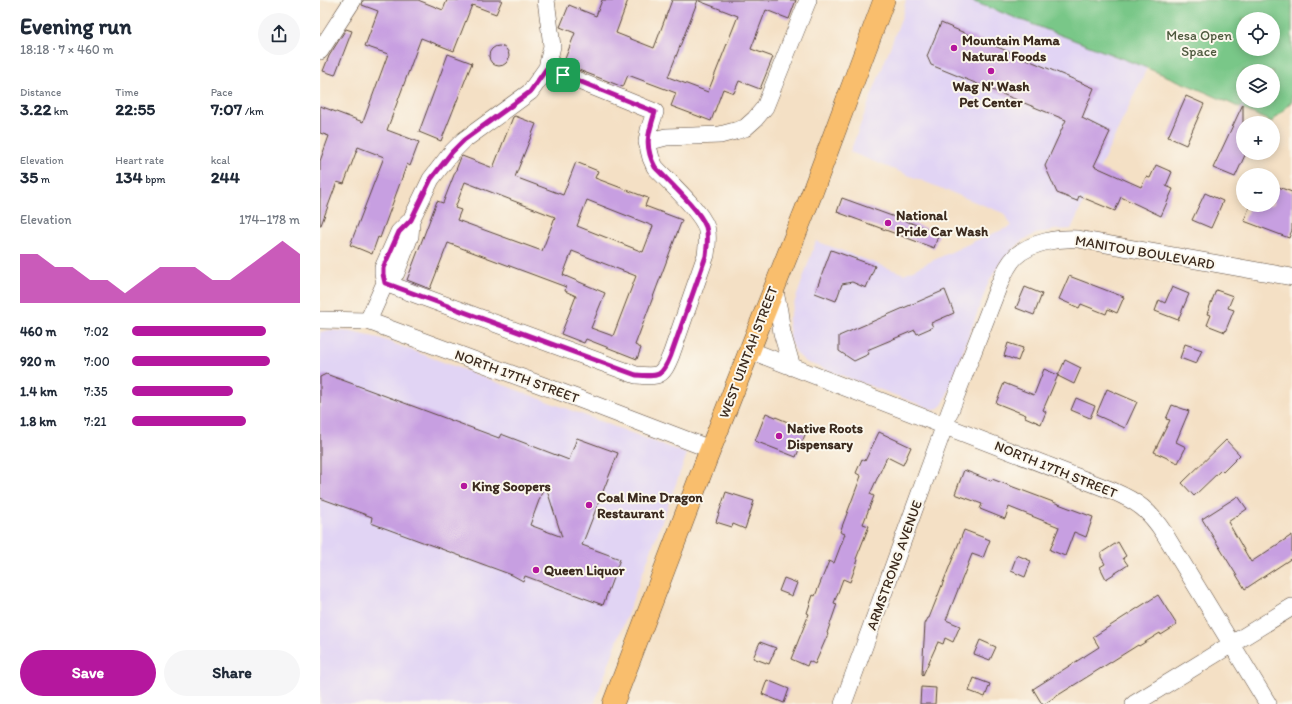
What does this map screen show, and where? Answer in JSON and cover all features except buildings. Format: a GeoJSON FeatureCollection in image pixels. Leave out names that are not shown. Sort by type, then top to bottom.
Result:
{"type":"FeatureCollection","features":[{"type":"Feature","properties":{"kind":"main road","name":"WEST UINTAH STREET"},"geometry":{"type":"LineString","coordinates":[[612,704],[710,449],[812,193],[884,0]]}},
{"type":"Feature","properties":{"kind":"street"},"geometry":{"type":"LineString","coordinates":[[320,51],[353,0]]}},
{"type":"Feature","properties":{"kind":"street"},"geometry":{"type":"LineString","coordinates":[[368,321],[385,283],[396,273],[411,231],[411,220],[431,179],[452,152],[464,140],[530,92],[547,68],[552,46],[546,0]]}},
{"type":"Feature","properties":{"kind":"street"},"geometry":{"type":"LineString","coordinates":[[647,142],[666,137],[720,135],[745,128],[765,107],[808,0]]}},
{"type":"Feature","properties":{"kind":"street"},"geometry":{"type":"LineString","coordinates":[[385,283],[636,375],[659,375],[665,369],[706,256],[708,239],[706,228],[698,214],[655,167],[651,158],[647,142],[655,112],[547,68]]}},
{"type":"Feature","properties":{"kind":"street","name":"MANITOU BOULEVARD"},"geometry":{"type":"LineString","coordinates":[[945,425],[1006,269],[1015,256],[1025,249],[1051,240],[1065,238],[1078,239],[1292,277]]}},
{"type":"Feature","properties":{"kind":"street"},"geometry":{"type":"LineString","coordinates":[[774,287],[782,333],[792,367]]}},
{"type":"Feature","properties":{"kind":"street","name":"NORTH 17TH STREET"},"geometry":{"type":"LineString","coordinates":[[320,320],[368,321],[710,449]]}},
{"type":"Feature","properties":{"kind":"street","name":"NORTH 17TH STREET"},"geometry":{"type":"LineString","coordinates":[[749,350],[1113,490],[1139,504],[1149,512],[1164,533],[1268,704]]}},
{"type":"Feature","properties":{"kind":"street","name":"ARMSTRONG AVENUE"},"geometry":{"type":"LineString","coordinates":[[843,704],[945,425]]}},
{"type":"Feature","properties":{"kind":"street"},"geometry":{"type":"LineString","coordinates":[[1134,704],[1292,607]]}},
{"type":"Feature","properties":{"kind":"shaded area"},"geometry":{"type":"Polygon","coordinates":[[[906,0],[969,0],[1147,68],[1071,229],[1052,230],[1036,234],[1023,240],[999,264],[988,284],[945,400],[937,409],[932,409],[806,362],[796,353],[791,343],[788,321],[816,241],[904,274],[977,240],[1012,226],[1003,213],[850,152],[902,16],[906,0]]]}},
{"type":"Feature","properties":{"kind":"shaded area"},"geometry":{"type":"Polygon","coordinates":[[[330,330],[352,332],[379,338],[687,454],[594,704],[320,704],[320,332],[330,330]]]}},
{"type":"Feature","properties":{"kind":"green space","name":"Mesa Open Space"},"geometry":{"type":"Polygon","coordinates":[[[969,0],[1292,0],[1292,101],[1278,116],[1259,116],[1241,108],[1280,108],[1280,64],[1236,64],[1236,106],[1147,68],[969,0]]]}},
{"type":"Feature","properties":{"kind":"place","name":"Mountain Mama Natural Foods"},"geometry":{"type":"Point","coordinates":[954,48]}},
{"type":"Feature","properties":{"kind":"place","name":"Wag N' Wash Pet Center"},"geometry":{"type":"Point","coordinates":[991,71]}},
{"type":"Feature","properties":{"kind":"place","name":"National Pride Car Wash"},"geometry":{"type":"Point","coordinates":[888,223]}},
{"type":"Feature","properties":{"kind":"place","name":"Native Roots Dispensary"},"geometry":{"type":"Point","coordinates":[779,436]}},
{"type":"Feature","properties":{"kind":"place","name":"King Soopers"},"geometry":{"type":"Point","coordinates":[464,486]}},
{"type":"Feature","properties":{"kind":"place","name":"Coal Mine Dragon Restaurant"},"geometry":{"type":"Point","coordinates":[589,505]}},
{"type":"Feature","properties":{"kind":"place","name":"Queen Liquor"},"geometry":{"type":"Point","coordinates":[536,570]}},
{"type":"Feature","properties":{"kind":"route"},"geometry":{"type":"LineString","coordinates":[[547,68],[563,75],[655,112],[647,142],[651,158],[655,167],[698,214],[706,228],[708,239],[706,256],[671,355],[665,369],[659,375],[636,375],[385,283],[383,268],[399,232],[411,220],[431,179],[452,152],[464,140],[530,92],[547,68]]}}]}
